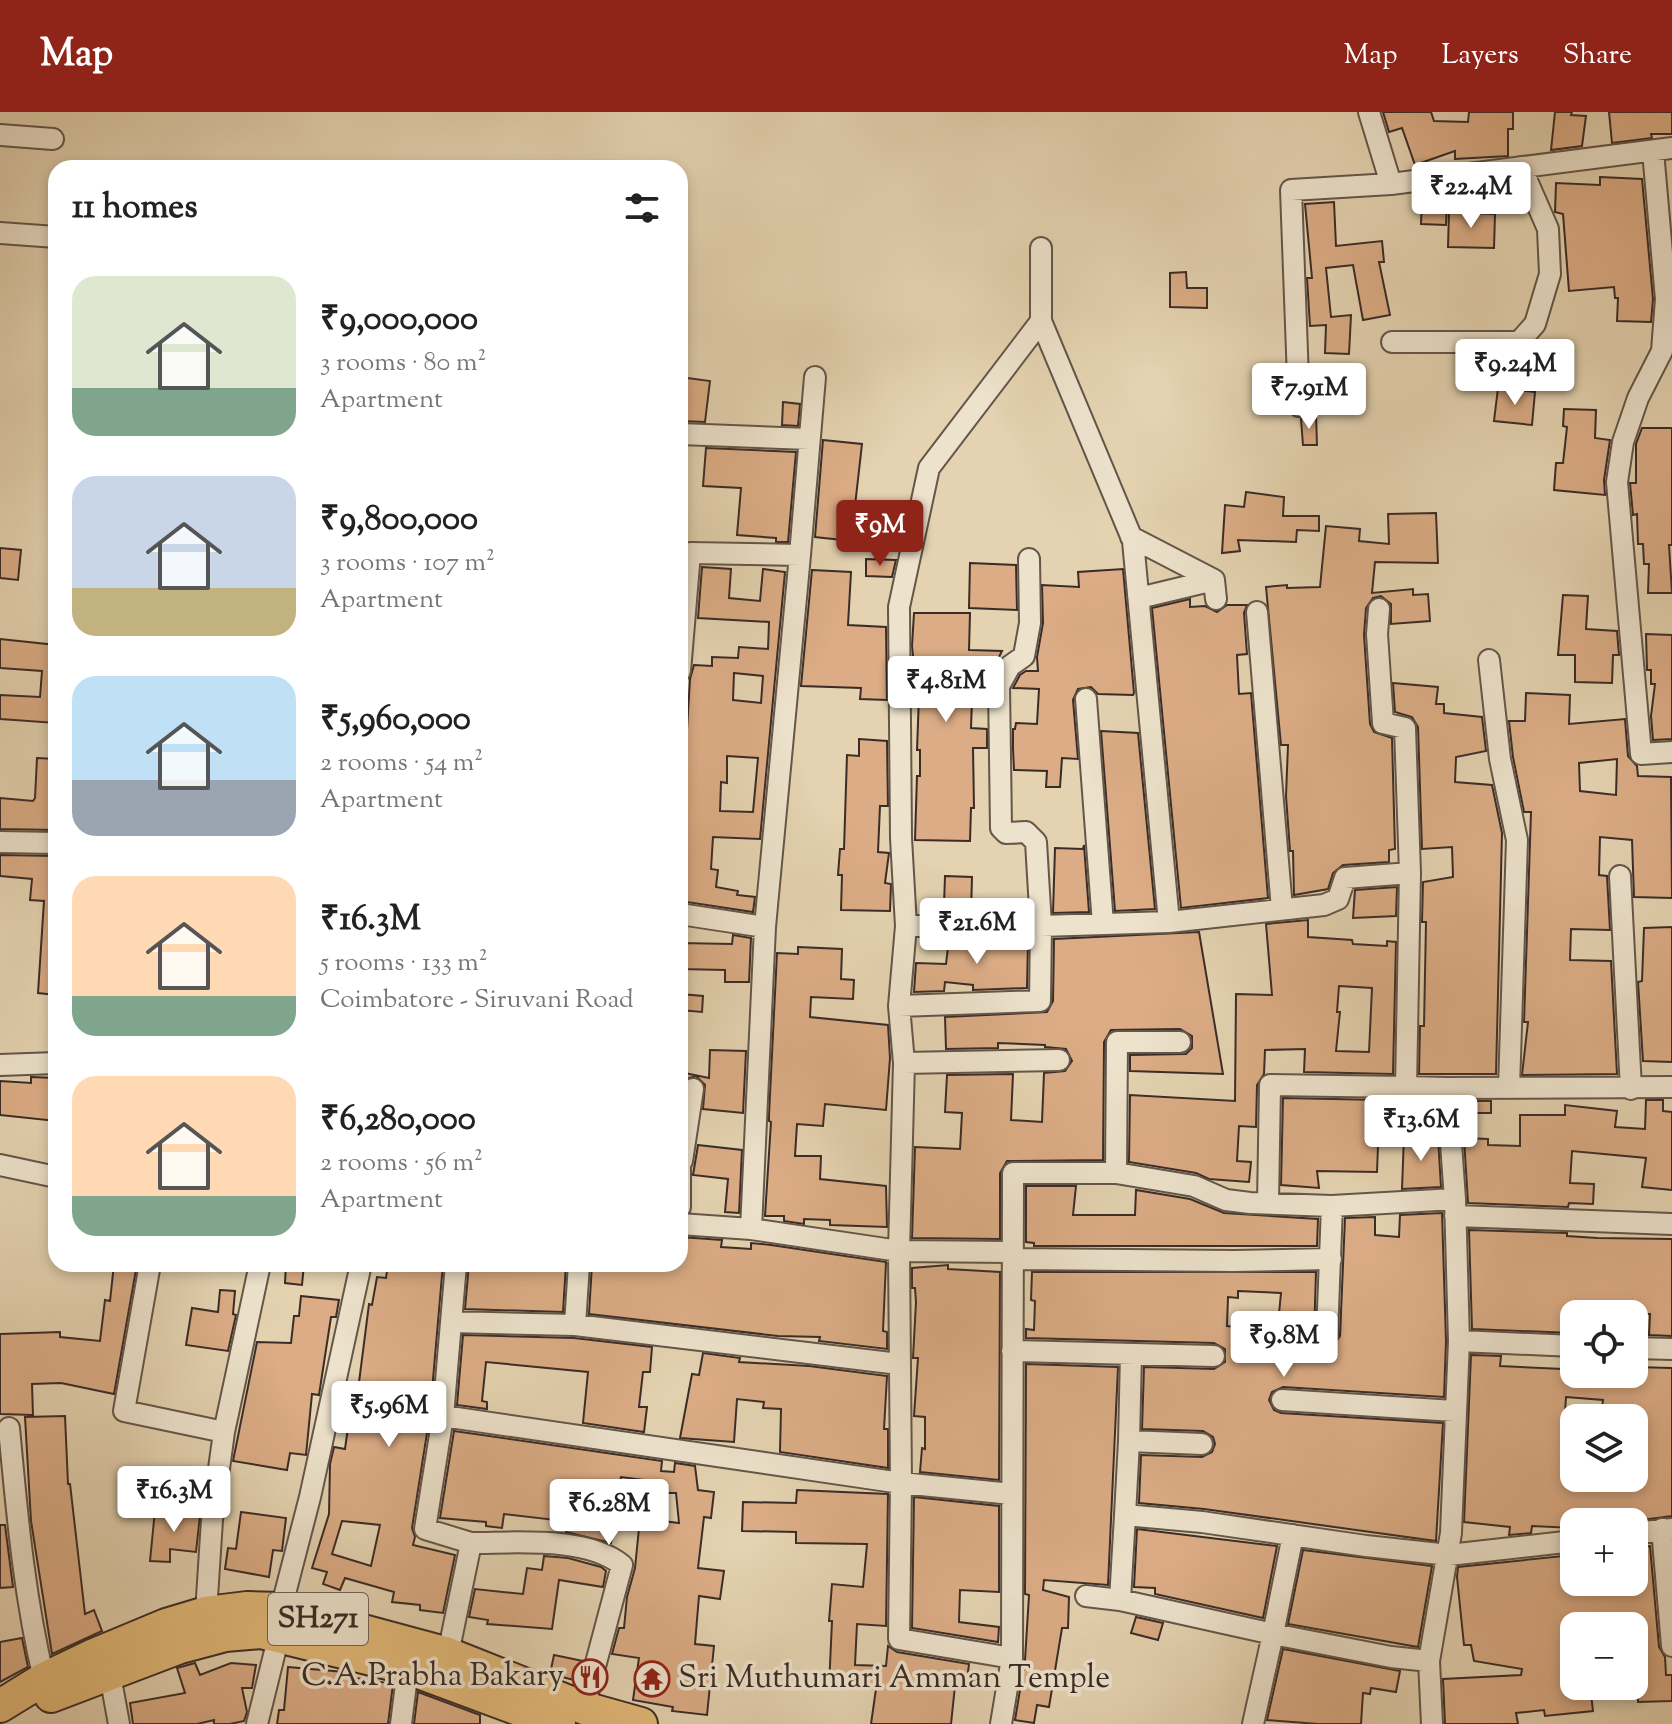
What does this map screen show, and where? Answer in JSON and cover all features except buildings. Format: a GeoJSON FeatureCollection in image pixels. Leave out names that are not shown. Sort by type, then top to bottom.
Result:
{"type":"FeatureCollection","features":[{"type":"Feature","properties":{"kind":"main road","name":"SH271"},"geometry":{"type":"LineString","coordinates":[[0,1706],[44,1679],[166,1625],[206,1613],[247,1608],[280,1622],[448,1654],[571,1716],[641,1724]]}},
{"type":"Feature","properties":{"kind":"main road"},"geometry":{"type":"LineString","coordinates":[[0,1724],[45,1698],[180,1647],[225,1635],[261,1632],[280,1622],[408,1668],[571,1716]]}},
{"type":"Feature","properties":{"kind":"street"},"geometry":{"type":"LineString","coordinates":[[1369,112],[1391,184]]}},
{"type":"Feature","properties":{"kind":"street"},"geometry":{"type":"LineString","coordinates":[[0,135],[53,139]]}},
{"type":"Feature","properties":{"kind":"street"},"geometry":{"type":"LineString","coordinates":[[1299,406],[1291,190],[1391,184],[1662,150],[1666,299],[1662,351],[1638,398],[1623,442],[1617,482],[1641,754],[1672,752]]}},
{"type":"Feature","properties":{"kind":"street"},"geometry":{"type":"LineString","coordinates":[[1392,342],[1519,342],[1535,324],[1550,274],[1548,229],[1521,167]]}},
{"type":"Feature","properties":{"kind":"street"},"geometry":{"type":"LineString","coordinates":[[0,233],[48,236]]}},
{"type":"Feature","properties":{"kind":"street"},"geometry":{"type":"LineString","coordinates":[[1041,248],[1041,321],[1131,537],[1169,922]]}},
{"type":"Feature","properties":{"kind":"street"},"geometry":{"type":"LineString","coordinates":[[1012,1658],[899,1639],[899,1251],[904,1063],[899,1006],[906,926],[901,838],[899,607],[929,468],[1041,321]]}},
{"type":"Feature","properties":{"kind":"street"},"geometry":{"type":"LineString","coordinates":[[751,1229],[765,927],[815,377]]}},
{"type":"Feature","properties":{"kind":"street"},"geometry":{"type":"LineString","coordinates":[[688,434],[809,439]]}},
{"type":"Feature","properties":{"kind":"street"},"geometry":{"type":"LineString","coordinates":[[1131,537],[1215,590],[1139,598]]}},
{"type":"Feature","properties":{"kind":"street"},"geometry":{"type":"LineString","coordinates":[[688,577],[690,553],[800,555]]}},
{"type":"Feature","properties":{"kind":"street"},"geometry":{"type":"LineString","coordinates":[[899,1006],[1040,1001],[1041,926],[1036,842],[1026,832],[1006,833],[1001,828],[999,686],[1010,666],[1024,656],[1030,623],[1029,559]]}},
{"type":"Feature","properties":{"kind":"street"},"geometry":{"type":"LineString","coordinates":[[1379,609],[1377,634],[1383,723],[1405,728],[1410,873],[1406,1087]]}},
{"type":"Feature","properties":{"kind":"street"},"geometry":{"type":"LineString","coordinates":[[1257,612],[1282,909]]}},
{"type":"Feature","properties":{"kind":"street"},"geometry":{"type":"LineString","coordinates":[[1489,660],[1500,759],[1517,840],[1509,1088]]}},
{"type":"Feature","properties":{"kind":"street"},"geometry":{"type":"LineString","coordinates":[[1086,699],[1103,924]]}},
{"type":"Feature","properties":{"kind":"street"},"geometry":{"type":"LineString","coordinates":[[0,842],[48,843]]}},
{"type":"Feature","properties":{"kind":"street"},"geometry":{"type":"LineString","coordinates":[[906,926],[1169,922],[1324,905],[1338,899],[1345,878],[1410,873]]}},
{"type":"Feature","properties":{"kind":"street"},"geometry":{"type":"LineString","coordinates":[[1620,876],[1631,1089]]}},
{"type":"Feature","properties":{"kind":"street"},"geometry":{"type":"LineString","coordinates":[[688,915],[765,927]]}},
{"type":"Feature","properties":{"kind":"street"},"geometry":{"type":"LineString","coordinates":[[1116,1173],[1117,1042],[1180,1042]]}},
{"type":"Feature","properties":{"kind":"street"},"geometry":{"type":"LineString","coordinates":[[904,1063],[1059,1060]]}},
{"type":"Feature","properties":{"kind":"street"},"geometry":{"type":"LineString","coordinates":[[0,1065],[48,1063]]}},
{"type":"Feature","properties":{"kind":"street"},"geometry":{"type":"LineString","coordinates":[[1268,1203],[1270,1085],[1672,1087]]}},
{"type":"Feature","properties":{"kind":"street"},"geometry":{"type":"LineString","coordinates":[[1432,1724],[1429,1661],[1449,1555],[1459,1341],[1447,1088]]}},
{"type":"Feature","properties":{"kind":"street"},"geometry":{"type":"LineString","coordinates":[[688,1119],[693,1089]]}},
{"type":"Feature","properties":{"kind":"street"},"geometry":{"type":"LineString","coordinates":[[0,1165],[48,1175]]}},
{"type":"Feature","properties":{"kind":"street"},"geometry":{"type":"LineString","coordinates":[[1001,1724],[1012,1658],[1013,1173],[1116,1173],[1194,1186],[1226,1200],[1332,1206],[1455,1207],[1672,1224]]}},
{"type":"Feature","properties":{"kind":"street"},"geometry":{"type":"LineString","coordinates":[[1327,1335],[1332,1206]]}},
{"type":"Feature","properties":{"kind":"street"},"geometry":{"type":"LineString","coordinates":[[688,1225],[751,1229],[899,1251],[1234,1261],[1331,1259]]}},
{"type":"Feature","properties":{"kind":"street"},"geometry":{"type":"LineString","coordinates":[[149,1272],[124,1411],[224,1432]]}},
{"type":"Feature","properties":{"kind":"street"},"geometry":{"type":"LineString","coordinates":[[206,1613],[212,1520],[224,1432],[258,1272]]}},
{"type":"Feature","properties":{"kind":"street"},"geometry":{"type":"LineString","coordinates":[[257,1724],[359,1272]]}},
{"type":"Feature","properties":{"kind":"street"},"geometry":{"type":"LineString","coordinates":[[455,1272],[443,1416],[425,1529],[471,1543],[556,1542],[612,1557],[622,1565],[571,1716]]}},
{"type":"Feature","properties":{"kind":"street"},"geometry":{"type":"LineString","coordinates":[[575,1325],[578,1272]]}},
{"type":"Feature","properties":{"kind":"street"},"geometry":{"type":"LineString","coordinates":[[451,1322],[575,1325],[899,1364]]}},
{"type":"Feature","properties":{"kind":"street"},"geometry":{"type":"LineString","coordinates":[[1459,1341],[1560,1345]]}},
{"type":"Feature","properties":{"kind":"street"},"geometry":{"type":"LineString","coordinates":[[1648,1348],[1672,1349]]}},
{"type":"Feature","properties":{"kind":"street"},"geometry":{"type":"LineString","coordinates":[[1012,1351],[1214,1356]]}},
{"type":"Feature","properties":{"kind":"street"},"geometry":{"type":"LineString","coordinates":[[1120,1600],[1131,1354]]}},
{"type":"Feature","properties":{"kind":"street"},"geometry":{"type":"LineString","coordinates":[[1282,1400],[1454,1411]]}},
{"type":"Feature","properties":{"kind":"street"},"geometry":{"type":"LineString","coordinates":[[443,1416],[901,1483],[1012,1494]]}},
{"type":"Feature","properties":{"kind":"street"},"geometry":{"type":"LineString","coordinates":[[9,1428],[21,1562],[44,1679]]}},
{"type":"Feature","properties":{"kind":"street"},"geometry":{"type":"LineString","coordinates":[[1129,1441],[1202,1444]]}},
{"type":"Feature","properties":{"kind":"street"},"geometry":{"type":"LineString","coordinates":[[1125,1515],[1202,1522],[1449,1555],[1560,1543]]}},
{"type":"Feature","properties":{"kind":"street"},"geometry":{"type":"LineString","coordinates":[[1667,1529],[1672,1646]]}},
{"type":"Feature","properties":{"kind":"street"},"geometry":{"type":"LineString","coordinates":[[1253,1724],[1293,1535]]}},
{"type":"Feature","properties":{"kind":"street"},"geometry":{"type":"LineString","coordinates":[[448,1654],[471,1543]]}},
{"type":"Feature","properties":{"kind":"street"},"geometry":{"type":"LineString","coordinates":[[1086,1596],[1120,1600],[1391,1657],[1429,1661]]}},
{"type":"Feature","properties":{"kind":"street"},"geometry":{"type":"LineString","coordinates":[[401,1724],[408,1668]]}},
{"type":"Feature","properties":{"kind":"street"},"geometry":{"type":"LineString","coordinates":[[110,1675],[119,1724]]}},
{"type":"Feature","properties":{"kind":"place","name":"C.A.Prabha Bakary"},"geometry":{"type":"Point","coordinates":[590,1677]}},
{"type":"Feature","properties":{"kind":"place","name":"Sri Muthumari Amman Temple"},"geometry":{"type":"Point","coordinates":[652,1679]}}]}
